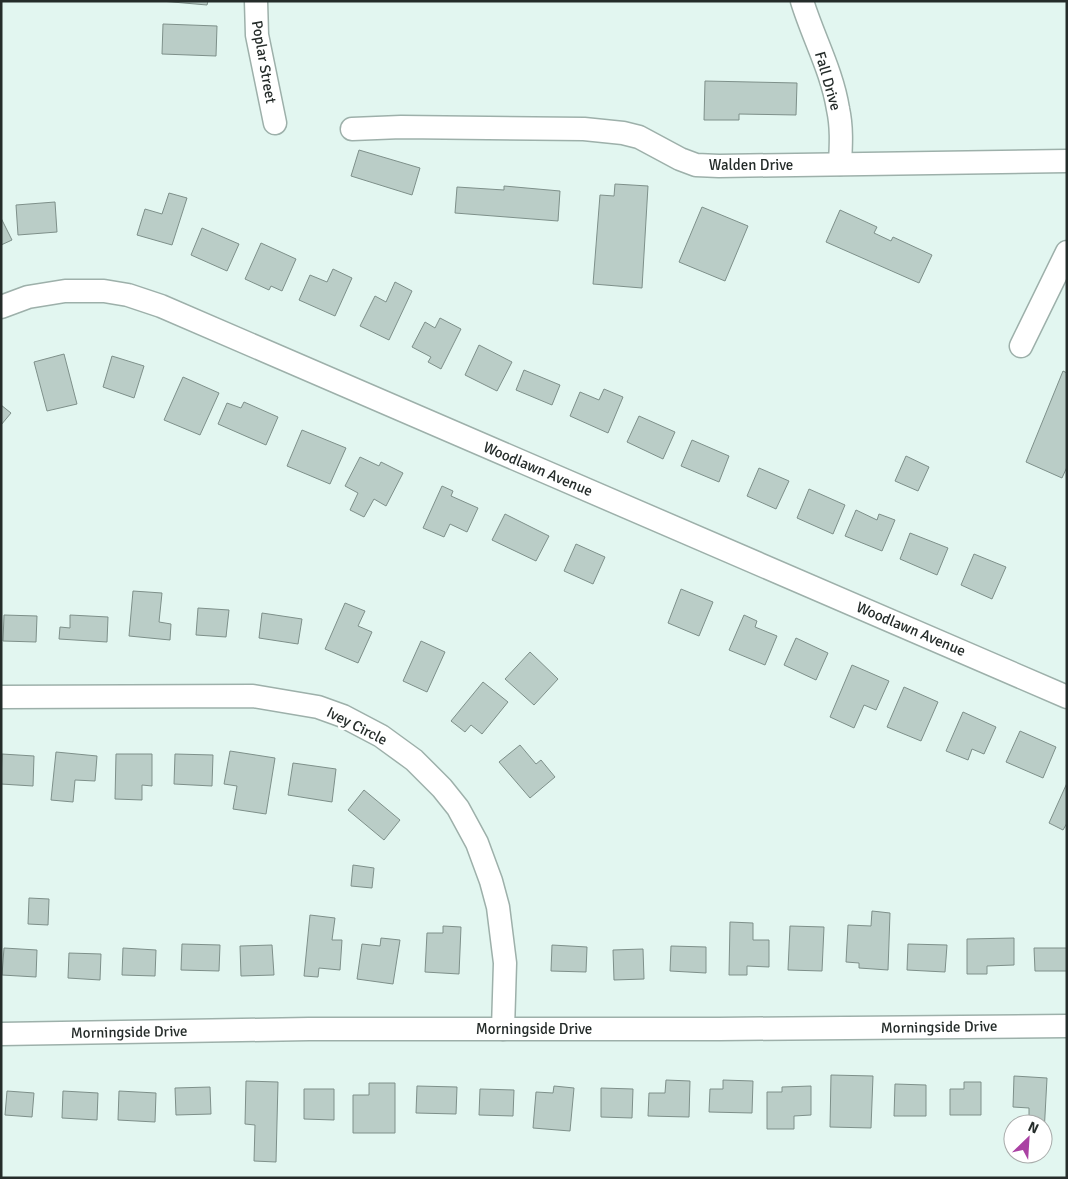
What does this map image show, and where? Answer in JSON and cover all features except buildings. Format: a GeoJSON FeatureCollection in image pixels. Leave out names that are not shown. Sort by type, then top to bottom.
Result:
{"type":"FeatureCollection","features":[{"type":"Feature","properties":{"kind":"street","name":"Poplar Street"},"geometry":{"type":"LineString","coordinates":[[256,1],[257,35],[275,123]]}},
{"type":"Feature","properties":{"kind":"street","name":"Fall Drive"},"geometry":{"type":"LineString","coordinates":[[802,1],[831,80],[838,109],[841,140],[840,164]]}},
{"type":"Feature","properties":{"kind":"street","name":"Walden Drive"},"geometry":{"type":"LineString","coordinates":[[352,129],[401,127],[584,129],[623,133],[639,137],[680,159],[696,165],[719,166],[1067,160]]}},
{"type":"Feature","properties":{"kind":"street"},"geometry":{"type":"LineString","coordinates":[[1021,346],[1067,252]]}},
{"type":"Feature","properties":{"kind":"street","name":"Woodlawn Avenue"},"geometry":{"type":"LineString","coordinates":[[1,307],[28,297],[65,291],[120,293],[161,306],[1067,697]]}},
{"type":"Feature","properties":{"kind":"street","name":"Ivey Circle"},"geometry":{"type":"LineString","coordinates":[[1,697],[253,696],[318,707],[343,716],[381,736],[414,760],[442,788],[458,808],[478,843],[492,881],[498,908],[504,963],[503,1029]]}},
{"type":"Feature","properties":{"kind":"street","name":"Morningside Drive"},"geometry":{"type":"LineString","coordinates":[[1,1034],[309,1029],[719,1029],[1067,1026]]}}]}
